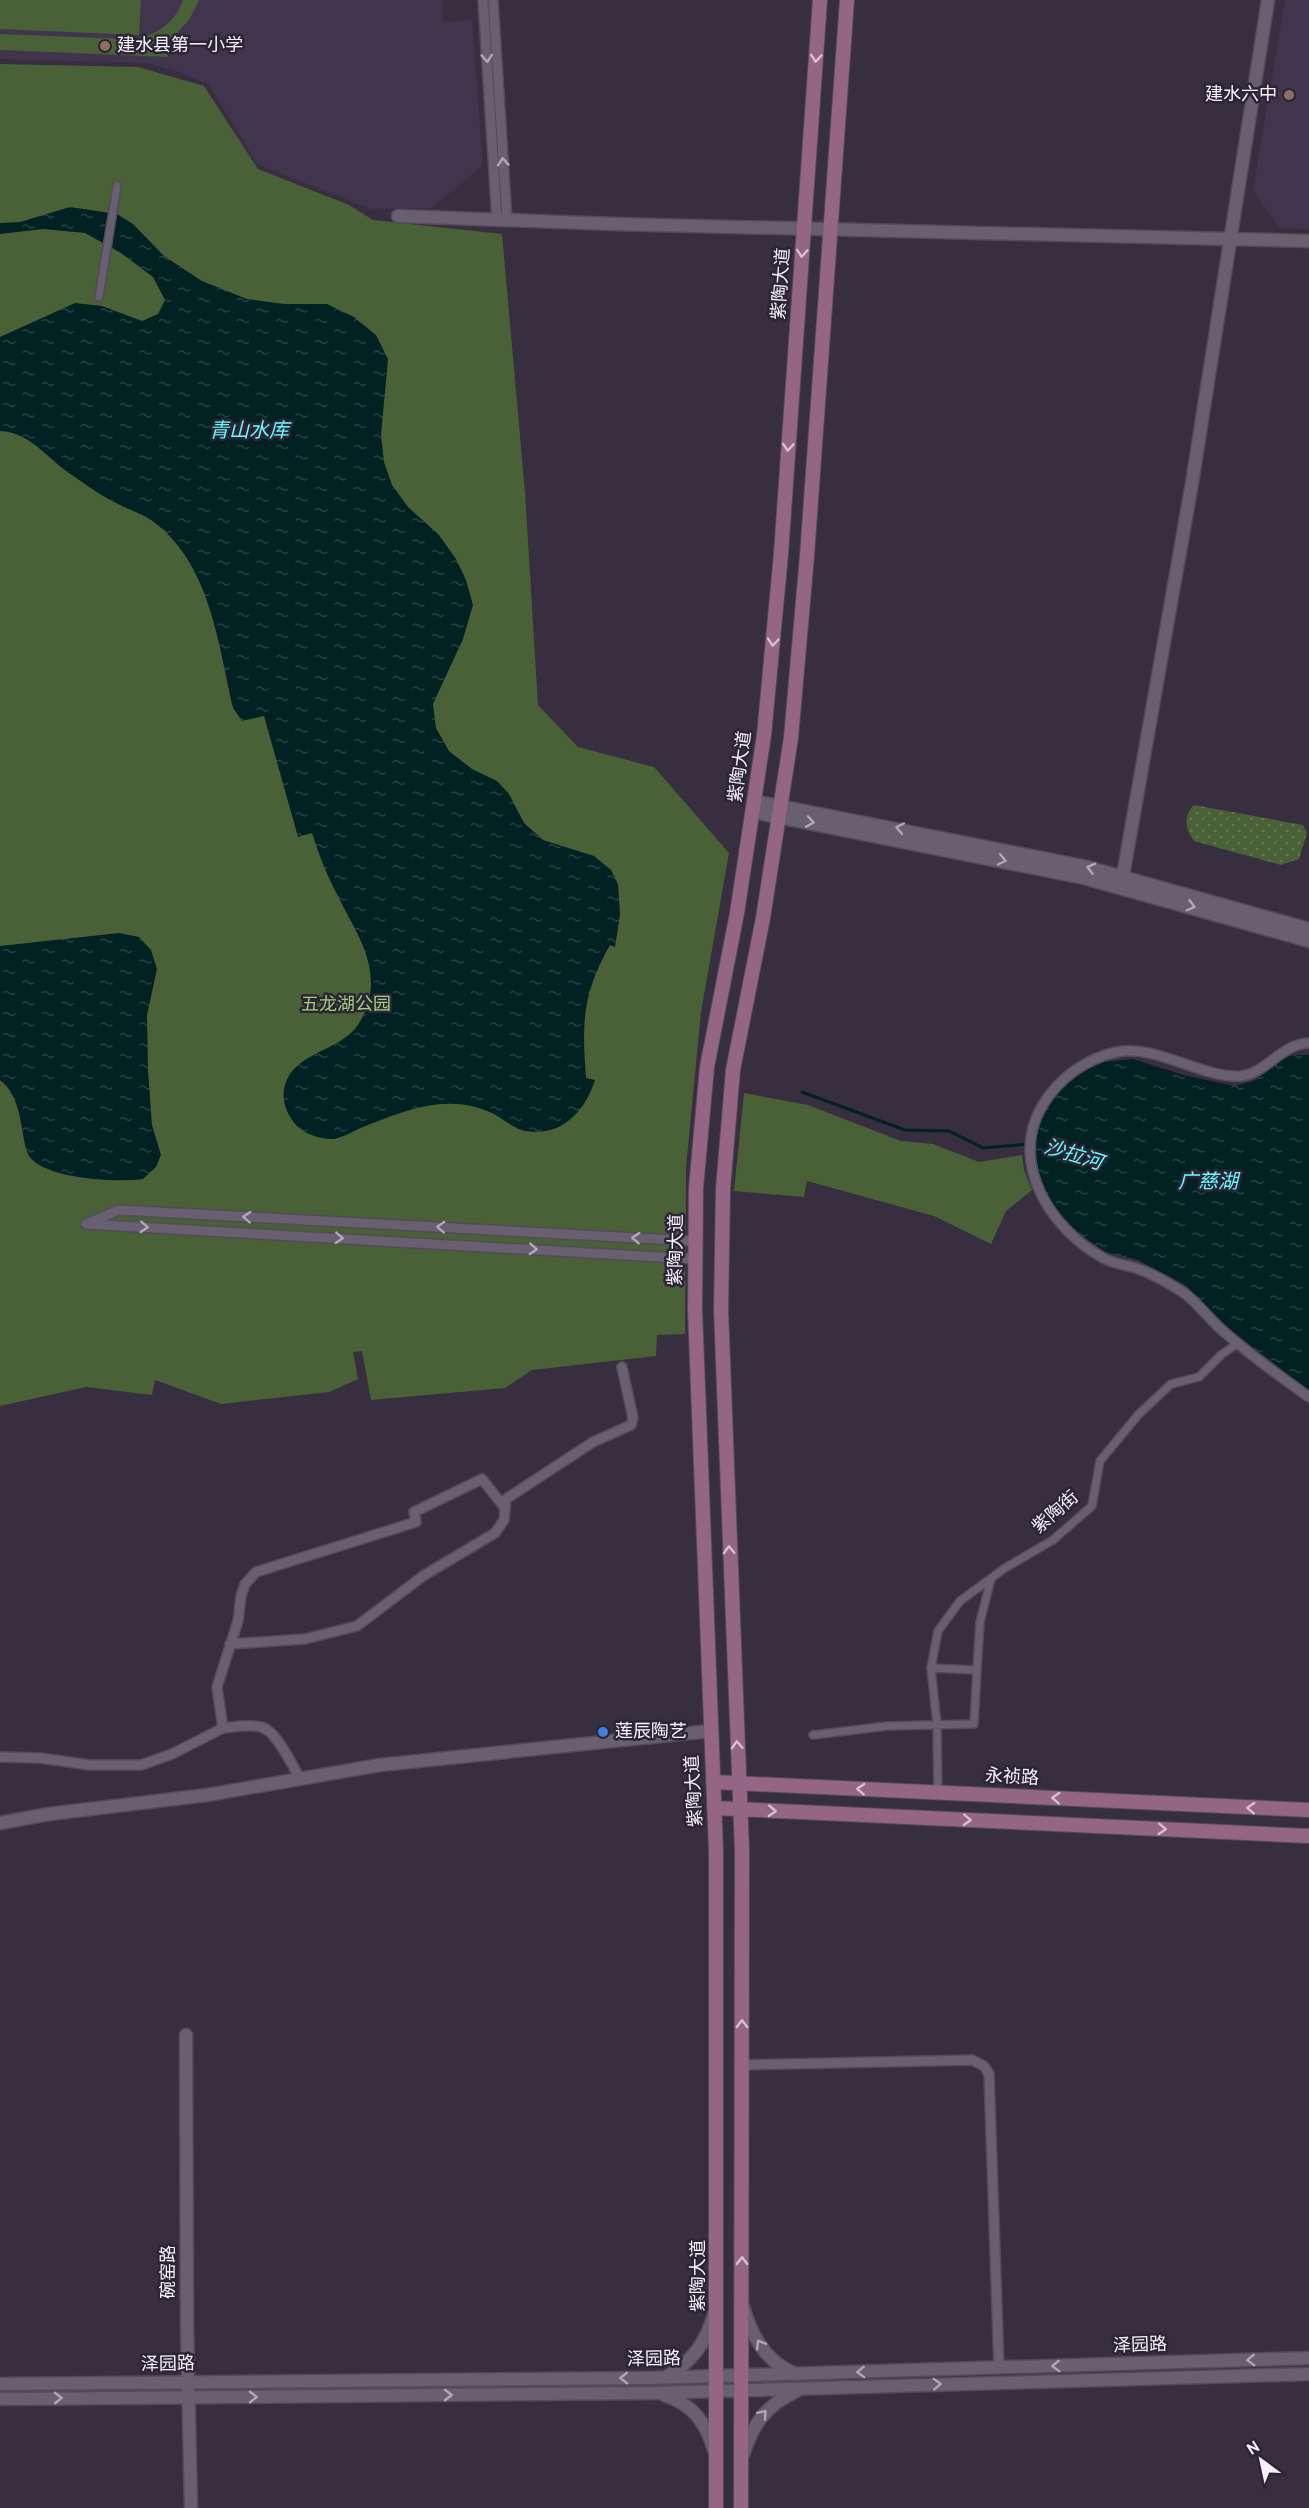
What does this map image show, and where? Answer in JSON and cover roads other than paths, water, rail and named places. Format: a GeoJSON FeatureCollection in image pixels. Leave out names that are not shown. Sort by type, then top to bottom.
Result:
{"type":"FeatureCollection","features":[{"type":"Feature","properties":{"kind":"main road","name":"紫陶大道"},"geometry":{"type":"LineString","coordinates":[[716,2508],[714,1808],[694,1241],[707,1066],[737,913],[764,735],[774,639],[820,0]]}},
{"type":"Feature","properties":{"kind":"main road"},"geometry":{"type":"LineString","coordinates":[[741,2508],[740,1809],[721,1310],[723,1189],[733,1070],[763,918],[791,738],[801,631],[847,0]]}},
{"type":"Feature","properties":{"kind":"main road","name":"永祯路"},"geometry":{"type":"LineString","coordinates":[[713,1782],[1309,1810]]}},
{"type":"Feature","properties":{"kind":"main road"},"geometry":{"type":"LineString","coordinates":[[714,1808],[1309,1836]]}},
{"type":"Feature","properties":{"kind":"street"},"geometry":{"type":"LineString","coordinates":[[483,0],[502,220]]}},
{"type":"Feature","properties":{"kind":"street"},"geometry":{"type":"LineString","coordinates":[[493,0],[502,220]]}},
{"type":"Feature","properties":{"kind":"street"},"geometry":{"type":"LineString","coordinates":[[1122,882],[1190,495],[1268,0]]}},
{"type":"Feature","properties":{"kind":"street"},"geometry":{"type":"LineString","coordinates":[[99,297],[117,186]]}},
{"type":"Feature","properties":{"kind":"street"},"geometry":{"type":"LineString","coordinates":[[398,216],[830,230],[1309,241]]}},
{"type":"Feature","properties":{"kind":"street"},"geometry":{"type":"LineString","coordinates":[[753,807],[992,858],[1122,882],[1309,929]]}},
{"type":"Feature","properties":{"kind":"street"},"geometry":{"type":"LineString","coordinates":[[1122,882],[1309,941]]}},
{"type":"Feature","properties":{"kind":"street"},"geometry":{"type":"LineString","coordinates":[[1309,1043],[1284,1051],[1254,1072],[1241,1076],[1142,1052],[1111,1053],[1092,1060],[1064,1079],[1048,1097],[1033,1124],[1029,1149],[1031,1169],[1038,1190],[1057,1218],[1075,1237],[1107,1261],[1138,1269],[1171,1285],[1198,1305],[1238,1343],[1309,1397]]}},
{"type":"Feature","properties":{"kind":"street"},"geometry":{"type":"LineString","coordinates":[[694,1241],[122,1210],[100,1216],[86,1224],[694,1259]]}},
{"type":"Feature","properties":{"kind":"street","name":"紫陶街"},"geometry":{"type":"LineString","coordinates":[[938,1793],[937,1724],[931,1668],[938,1631],[960,1600],[1053,1540],[1092,1506],[1100,1461],[1138,1415],[1171,1384],[1199,1377],[1221,1354],[1238,1343]]}},
{"type":"Feature","properties":{"kind":"street"},"geometry":{"type":"LineString","coordinates":[[230,1644],[305,1640],[357,1626],[423,1576],[495,1533],[504,1520],[506,1499],[593,1442],[631,1425],[633,1418],[622,1367]]}},
{"type":"Feature","properties":{"kind":"street"},"geometry":{"type":"LineString","coordinates":[[222,1728],[216,1691],[245,1584],[256,1572],[416,1522],[414,1512],[482,1479],[505,1508]]}},
{"type":"Feature","properties":{"kind":"street"},"geometry":{"type":"LineString","coordinates":[[813,1735],[887,1726],[974,1724],[980,1622],[991,1578]]}},
{"type":"Feature","properties":{"kind":"street"},"geometry":{"type":"LineString","coordinates":[[931,1668],[977,1670]]}},
{"type":"Feature","properties":{"kind":"street"},"geometry":{"type":"LineString","coordinates":[[0,1757],[40,1758],[90,1765],[141,1765],[172,1754],[222,1728],[258,1726],[266,1729],[285,1752],[300,1779]]}},
{"type":"Feature","properties":{"kind":"street"},"geometry":{"type":"LineString","coordinates":[[0,1823],[380,1766],[710,1731]]}},
{"type":"Feature","properties":{"kind":"street","name":"碗窑路"},"geometry":{"type":"LineString","coordinates":[[186,2035],[191,2508]]}},
{"type":"Feature","properties":{"kind":"street"},"geometry":{"type":"LineString","coordinates":[[742,2064],[972,2060],[984,2066],[989,2074],[999,2368]]}},
{"type":"Feature","properties":{"kind":"street"},"geometry":{"type":"LineString","coordinates":[[664,2378],[687,2362],[703,2342],[711,2323],[716,2298]]}},
{"type":"Feature","properties":{"kind":"street"},"geometry":{"type":"LineString","coordinates":[[742,2300],[751,2327],[762,2348],[780,2366],[795,2374]]}},
{"type":"Feature","properties":{"kind":"street","name":"泽园路"},"geometry":{"type":"LineString","coordinates":[[0,2384],[664,2378],[1309,2358]]}},
{"type":"Feature","properties":{"kind":"street","name":"泽园路"},"geometry":{"type":"LineString","coordinates":[[0,2399],[658,2393],[1309,2374]]}},
{"type":"Feature","properties":{"kind":"street"},"geometry":{"type":"LineString","coordinates":[[741,2459],[753,2427],[764,2412],[777,2401],[805,2388]]}},
{"type":"Feature","properties":{"kind":"street"},"geometry":{"type":"LineString","coordinates":[[658,2393],[682,2402],[695,2412],[709,2435],[716,2458]]}},
{"type":"Feature","properties":{"kind":"water","name":"青山水库"},"geometry":{"type":"Polygon","coordinates":[[[70,207],[117,214],[133,224],[164,256],[202,281],[247,299],[284,304],[327,304],[354,317],[376,335],[388,359],[381,435],[384,462],[392,485],[408,507],[439,535],[456,559],[466,580],[473,605],[463,639],[433,704],[436,728],[449,751],[472,769],[497,781],[509,794],[524,823],[543,840],[594,856],[611,870],[618,884],[620,915],[615,947],[610,945],[594,979],[584,1025],[586,1078],[595,1080],[585,1102],[561,1126],[539,1132],[526,1131],[477,1108],[460,1104],[444,1104],[412,1110],[341,1137],[325,1139],[304,1132],[290,1118],[285,1104],[284,1089],[294,1069],[302,1062],[342,1040],[351,1033],[363,1017],[371,984],[368,960],[360,938],[327,873],[312,833],[298,837],[264,716],[242,721],[233,708],[216,631],[199,581],[187,558],[171,537],[151,520],[95,491],[63,469],[30,441],[21,436],[0,431],[0,337],[75,303],[102,306],[142,321],[158,314],[165,300],[153,277],[121,253],[85,233],[43,229],[0,234],[0,223],[20,222],[70,207]]]}},
{"type":"Feature","properties":{"kind":"water"},"geometry":{"type":"Polygon","coordinates":[[[119,933],[139,937],[151,950],[157,969],[147,1015],[148,1070],[152,1125],[161,1155],[156,1167],[143,1179],[131,1180],[79,1177],[46,1168],[34,1161],[27,1152],[13,1095],[0,1080],[0,946],[119,933]]]}},
{"type":"Feature","properties":{"kind":"water","name":"广慈湖"},"geometry":{"type":"Polygon","coordinates":[[[1292,1055],[1309,1055],[1309,1391],[1213,1316],[1187,1286],[1138,1260],[1106,1252],[1078,1233],[1049,1201],[1028,1155],[1043,1107],[1069,1078],[1104,1062],[1133,1059],[1187,1076],[1235,1086],[1256,1080],[1275,1063],[1292,1055]]]}},
{"type":"Feature","properties":{"kind":"waterway","name":"沙拉河"},"geometry":{"type":"LineString","coordinates":[[802,1092],[905,1130],[949,1131],[983,1148],[1029,1144]]}},
{"type":"Feature","properties":{"kind":"place","name":"建水县第一小学"},"geometry":{"type":"Point","coordinates":[105,46]}},
{"type":"Feature","properties":{"kind":"place","name":"建水六中"},"geometry":{"type":"Point","coordinates":[1289,95]}},
{"type":"Feature","properties":{"kind":"place","name":"莲辰陶艺"},"geometry":{"type":"Point","coordinates":[603,1732]}},
{"type":"Feature","properties":{"kind":"park label","name":"五龙湖公园"},"geometry":{"type":"Point","coordinates":[346,1005]}}]}
